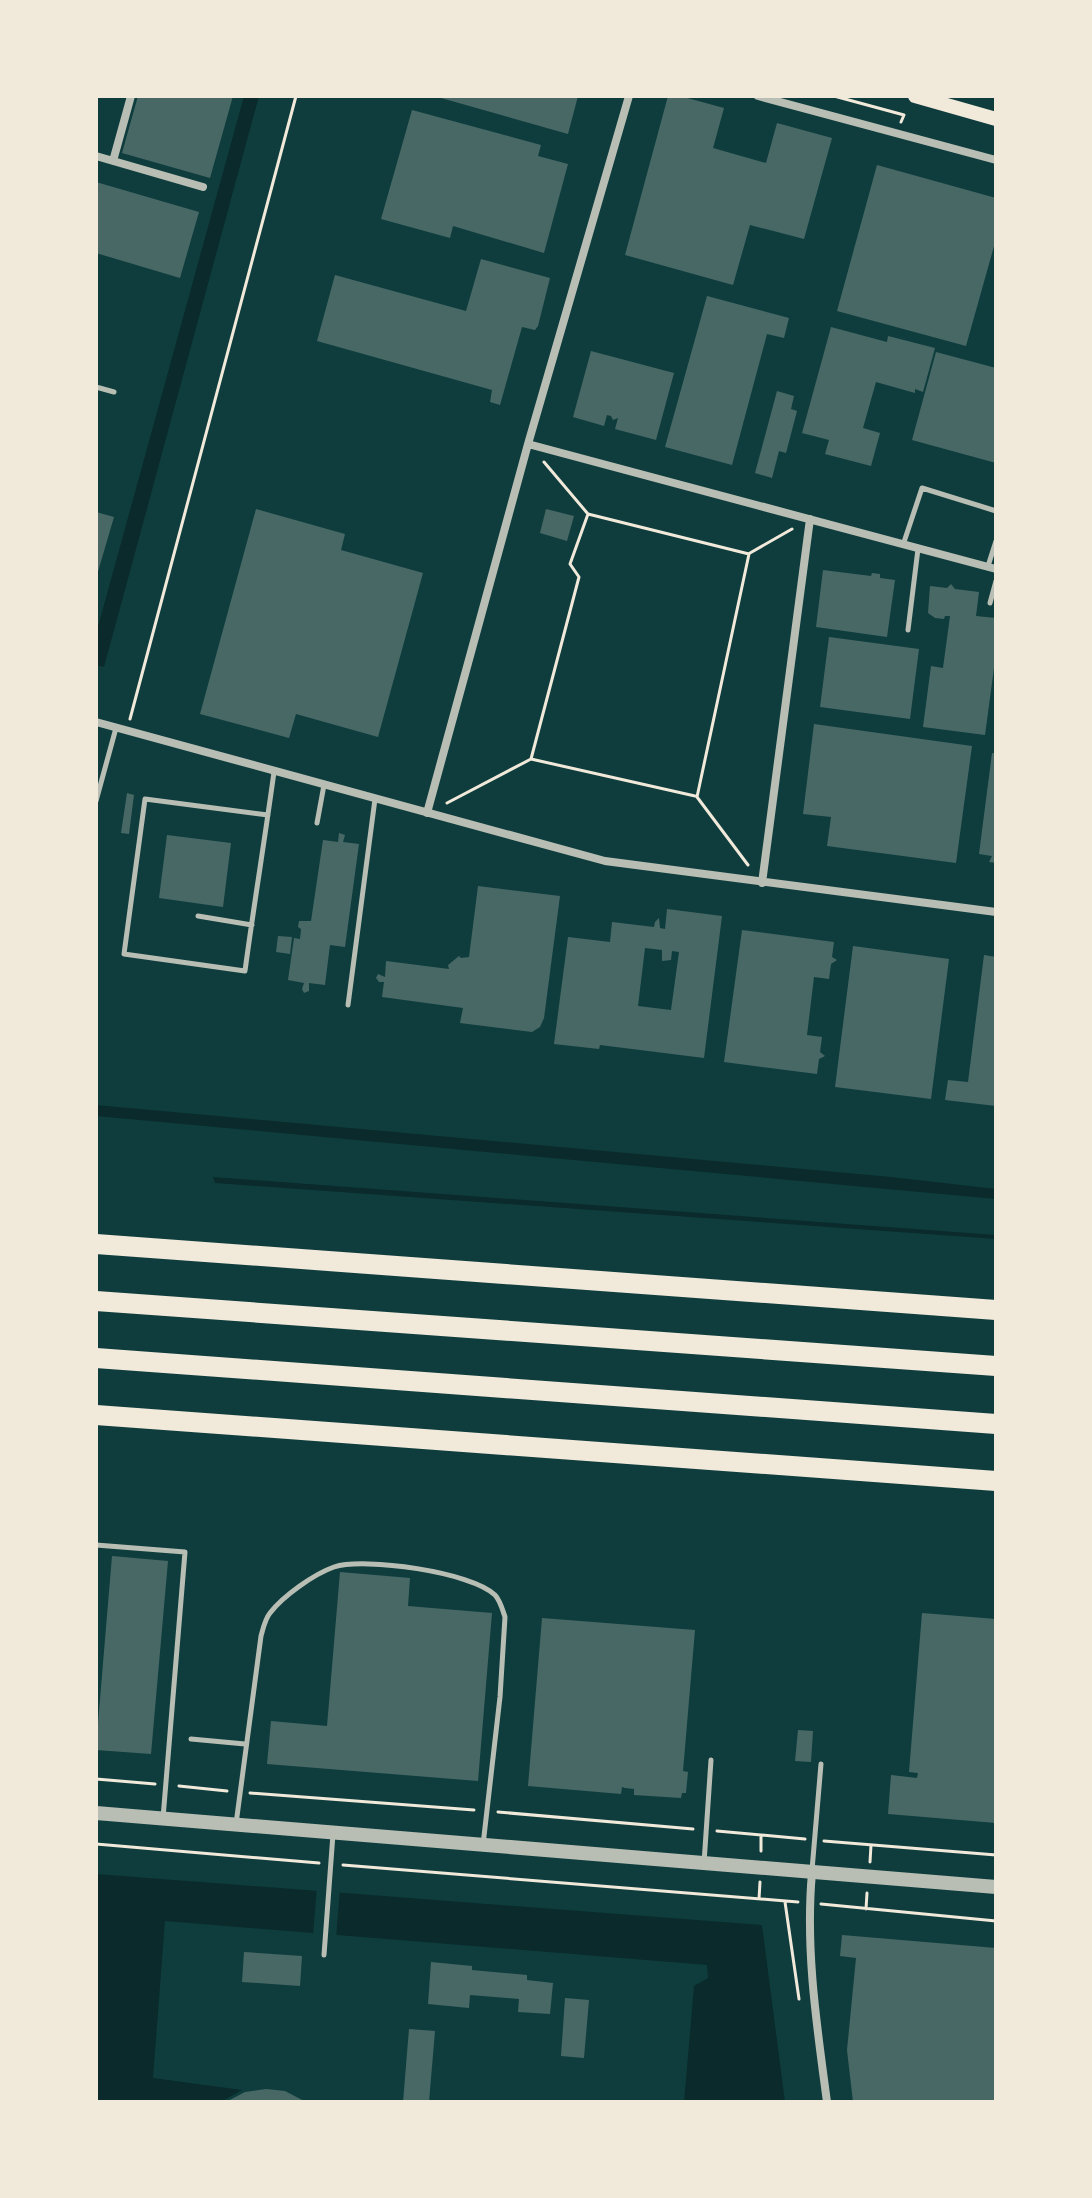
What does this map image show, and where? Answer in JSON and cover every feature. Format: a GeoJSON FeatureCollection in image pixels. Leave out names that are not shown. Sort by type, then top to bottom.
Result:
{"type":"FeatureCollection","features":[{"type":"Feature","properties":{"kind":"highway"},"geometry":{"type":"LineString","coordinates":[[96,1244],[996,1310]]}},
{"type":"Feature","properties":{"kind":"highway"},"geometry":{"type":"LineString","coordinates":[[96,1301],[996,1366]]}},
{"type":"Feature","properties":{"kind":"highway"},"geometry":{"type":"LineString","coordinates":[[96,1358],[996,1424]]}},
{"type":"Feature","properties":{"kind":"highway"},"geometry":{"type":"LineString","coordinates":[[96,1415],[996,1481]]}},
{"type":"Feature","properties":{"kind":"main road"},"geometry":{"type":"LineString","coordinates":[[915,96],[996,119]]}},
{"type":"Feature","properties":{"kind":"street"},"geometry":{"type":"LineString","coordinates":[[113,161],[131,96]]}},
{"type":"Feature","properties":{"kind":"street"},"geometry":{"type":"LineString","coordinates":[[427,813],[528,444],[629,96]]}},
{"type":"Feature","properties":{"kind":"street"},"geometry":{"type":"LineString","coordinates":[[758,96],[996,160]]}},
{"type":"Feature","properties":{"kind":"street"},"geometry":{"type":"LineString","coordinates":[[96,156],[203,187]]}},
{"type":"Feature","properties":{"kind":"street"},"geometry":{"type":"LineString","coordinates":[[528,444],[992,568]]}},
{"type":"Feature","properties":{"kind":"street"},"geometry":{"type":"LineString","coordinates":[[762,883],[810,519]]}},
{"type":"Feature","properties":{"kind":"street"},"geometry":{"type":"LineString","coordinates":[[96,722],[605,861],[996,912]]}},
{"type":"Feature","properties":{"kind":"street"},"geometry":{"type":"LineString","coordinates":[[96,1813],[996,1887]]}},
{"type":"Feature","properties":{"kind":"street"},"geometry":{"type":"LineString","coordinates":[[812,1873],[809,1903],[815,2008],[827,2102]]}},
{"type":"Feature","properties":{"kind":"lane"},"geometry":{"type":"LineString","coordinates":[[96,387],[114,392]]}},
{"type":"Feature","properties":{"kind":"lane"},"geometry":{"type":"LineString","coordinates":[[903,546],[922,488],[996,511]]}},
{"type":"Feature","properties":{"kind":"lane"},"geometry":{"type":"LineString","coordinates":[[992,568],[996,541]]}},
{"type":"Feature","properties":{"kind":"lane"},"geometry":{"type":"LineString","coordinates":[[908,630],[918,549]]}},
{"type":"Feature","properties":{"kind":"lane"},"geometry":{"type":"LineString","coordinates":[[990,603],[996,581]]}},
{"type":"Feature","properties":{"kind":"lane"},"geometry":{"type":"LineString","coordinates":[[96,801],[116,728]]}},
{"type":"Feature","properties":{"kind":"lane"},"geometry":{"type":"LineString","coordinates":[[268,815],[145,799],[124,954],[245,971],[252,925],[268,815],[274,772]]}},
{"type":"Feature","properties":{"kind":"lane"},"geometry":{"type":"LineString","coordinates":[[317,823],[324,785]]}},
{"type":"Feature","properties":{"kind":"lane"},"geometry":{"type":"LineString","coordinates":[[348,1005],[375,799]]}},
{"type":"Feature","properties":{"kind":"lane"},"geometry":{"type":"LineString","coordinates":[[198,916],[252,925]]}},
{"type":"Feature","properties":{"kind":"lane"},"geometry":{"type":"LineString","coordinates":[[96,1545],[185,1552],[163,1819]]}},
{"type":"Feature","properties":{"kind":"lane"},"geometry":{"type":"LineString","coordinates":[[236,1825],[261,1636],[269,1614],[298,1587],[322,1572],[339,1565],[385,1566],[449,1573],[495,1595],[505,1617],[500,1697],[483,1846]]}},
{"type":"Feature","properties":{"kind":"lane"},"geometry":{"type":"LineString","coordinates":[[191,1739],[245,1744]]}},
{"type":"Feature","properties":{"kind":"lane"},"geometry":{"type":"LineString","coordinates":[[703,1864],[711,1760]]}},
{"type":"Feature","properties":{"kind":"lane"},"geometry":{"type":"LineString","coordinates":[[812,1873],[821,1764]]}},
{"type":"Feature","properties":{"kind":"lane"},"geometry":{"type":"LineString","coordinates":[[324,1955],[333,1833]]}},
{"type":"Feature","properties":{"kind":"path"},"geometry":{"type":"LineString","coordinates":[[127,731],[296,96]]}},
{"type":"Feature","properties":{"kind":"path"},"geometry":{"type":"LineString","coordinates":[[834,96],[902,114]]}},
{"type":"Feature","properties":{"kind":"path"},"geometry":{"type":"LineString","coordinates":[[528,444],[588,514],[749,554],[810,519]]}},
{"type":"Feature","properties":{"kind":"path"},"geometry":{"type":"LineString","coordinates":[[531,759],[579,577],[570,564],[588,514]]}},
{"type":"Feature","properties":{"kind":"path"},"geometry":{"type":"LineString","coordinates":[[697,797],[749,554]]}},
{"type":"Feature","properties":{"kind":"path"},"geometry":{"type":"LineString","coordinates":[[427,813],[531,759],[697,797],[762,883]]}},
{"type":"Feature","properties":{"kind":"path"},"geometry":{"type":"LineString","coordinates":[[96,1779],[996,1855]]}},
{"type":"Feature","properties":{"kind":"path"},"geometry":{"type":"LineString","coordinates":[[96,1844],[996,1921]]}},
{"type":"Feature","properties":{"kind":"water"},"geometry":{"type":"Polygon","coordinates":[[[244,96],[259,96],[104,667],[96,665],[96,634],[244,96]]]}},
{"type":"Feature","properties":{"kind":"water"},"geometry":{"type":"Polygon","coordinates":[[[96,1105],[891,1177],[996,1189],[996,1199],[96,1116],[96,1105]]]}},
{"type":"Feature","properties":{"kind":"water"},"geometry":{"type":"Polygon","coordinates":[[[213,1177],[996,1235],[996,1239],[215,1183],[213,1177]]]}},
{"type":"Feature","properties":{"kind":"water"},"geometry":{"type":"Polygon","coordinates":[[[96,1874],[762,1925],[785,2102],[684,2102],[694,1986],[708,1978],[707,1965],[165,1921],[153,2078],[242,2090],[221,2102],[96,2102],[96,1874]]]}},
{"type":"Feature","properties":{"kind":"pier"},"geometry":{"type":"Polygon","coordinates":[[[317,1885],[340,1887],[336,1940],[313,1937],[317,1885]]]}},
{"type":"Feature","properties":{"kind":"building"},"geometry":{"type":"Polygon","coordinates":[[[138,96],[233,96],[210,178],[122,153],[138,96]]]}},
{"type":"Feature","properties":{"kind":"building"},"geometry":{"type":"Polygon","coordinates":[[[434,96],[578,96],[568,134],[434,96]]]}},
{"type":"Feature","properties":{"kind":"building"},"geometry":{"type":"Polygon","coordinates":[[[668,96],[680,96],[724,108],[713,148],[766,163],[777,123],[832,138],[804,239],[750,225],[733,285],[625,255],[668,96]]]}},
{"type":"Feature","properties":{"kind":"building"},"geometry":{"type":"Polygon","coordinates":[[[412,110],[541,145],[538,156],[568,164],[544,253],[453,226],[450,238],[381,219],[412,110]]]}},
{"type":"Feature","properties":{"kind":"building"},"geometry":{"type":"Polygon","coordinates":[[[877,165],[996,198],[996,239],[966,346],[837,311],[877,165]]]}},
{"type":"Feature","properties":{"kind":"building"},"geometry":{"type":"Polygon","coordinates":[[[96,182],[199,212],[180,278],[96,253],[96,182]]]}},
{"type":"Feature","properties":{"kind":"building"},"geometry":{"type":"Polygon","coordinates":[[[481,259],[550,278],[538,326],[535,330],[522,327],[500,405],[490,402],[492,390],[317,341],[335,275],[466,311],[481,259]]]}},
{"type":"Feature","properties":{"kind":"building"},"geometry":{"type":"Polygon","coordinates":[[[707,296],[789,318],[784,338],[767,334],[732,465],[665,447],[707,296]]]}},
{"type":"Feature","properties":{"kind":"building"},"geometry":{"type":"Polygon","coordinates":[[[831,327],[887,342],[888,336],[935,348],[923,392],[915,389],[915,393],[876,382],[863,428],[880,433],[871,466],[825,454],[829,440],[802,433],[831,327]]]}},
{"type":"Feature","properties":{"kind":"building"},"geometry":{"type":"Polygon","coordinates":[[[591,351],[674,373],[656,440],[615,429],[618,418],[613,420],[611,416],[607,415],[604,426],[573,417],[591,351]]]}},
{"type":"Feature","properties":{"kind":"building"},"geometry":{"type":"Polygon","coordinates":[[[936,352],[996,368],[996,463],[912,440],[936,352]]]}},
{"type":"Feature","properties":{"kind":"building"},"geometry":{"type":"Polygon","coordinates":[[[777,391],[794,396],[791,409],[797,411],[786,453],[779,451],[772,478],[755,473],[777,391]]]}},
{"type":"Feature","properties":{"kind":"building"},"geometry":{"type":"Polygon","coordinates":[[[256,509],[345,534],[341,550],[423,573],[378,737],[296,714],[289,738],[200,714],[256,509]]]}},
{"type":"Feature","properties":{"kind":"building"},"geometry":{"type":"Polygon","coordinates":[[[546,509],[574,516],[567,541],[540,533],[546,509]]]}},
{"type":"Feature","properties":{"kind":"building"},"geometry":{"type":"Polygon","coordinates":[[[96,512],[114,517],[97,575],[96,575],[96,512]]]}},
{"type":"Feature","properties":{"kind":"building"},"geometry":{"type":"Polygon","coordinates":[[[823,570],[871,576],[872,573],[880,574],[880,578],[895,580],[887,637],[816,627],[823,570]]]}},
{"type":"Feature","properties":{"kind":"building"},"geometry":{"type":"Polygon","coordinates":[[[951,584],[955,589],[979,592],[976,616],[996,618],[996,653],[985,735],[923,727],[931,666],[943,668],[950,616],[935,618],[928,613],[930,586],[947,588],[951,584]]]}},
{"type":"Feature","properties":{"kind":"building"},"geometry":{"type":"Polygon","coordinates":[[[829,637],[919,649],[910,719],[820,707],[829,637]]]}},
{"type":"Feature","properties":{"kind":"building"},"geometry":{"type":"Polygon","coordinates":[[[814,724],[972,746],[956,863],[827,846],[831,817],[803,814],[814,724]]]}},
{"type":"Feature","properties":{"kind":"building"},"geometry":{"type":"Polygon","coordinates":[[[992,753],[996,754],[996,863],[989,862],[992,856],[979,854],[992,753]]]}},
{"type":"Feature","properties":{"kind":"building"},"geometry":{"type":"Polygon","coordinates":[[[127,793],[134,795],[129,834],[121,833],[127,793]]]}},
{"type":"Feature","properties":{"kind":"building"},"geometry":{"type":"Polygon","coordinates":[[[339,833],[345,835],[343,842],[359,844],[345,947],[330,945],[325,985],[309,983],[309,991],[304,993],[304,983],[288,980],[294,938],[300,939],[299,921],[311,921],[323,840],[338,842],[339,833]]]}},
{"type":"Feature","properties":{"kind":"building"},"geometry":{"type":"Polygon","coordinates":[[[167,835],[231,843],[223,907],[159,898],[167,835]]]}},
{"type":"Feature","properties":{"kind":"building"},"geometry":{"type":"Polygon","coordinates":[[[478,886],[560,896],[544,1018],[540,1027],[532,1032],[460,1023],[463,1008],[382,997],[384,982],[376,978],[378,974],[385,977],[386,961],[449,969],[448,965],[459,956],[469,957],[478,886]]]}},
{"type":"Feature","properties":{"kind":"building"},"geometry":{"type":"Polygon","coordinates":[[[667,909],[722,916],[704,1058],[600,1045],[599,1049],[554,1044],[568,937],[610,942],[612,922],[654,927],[659,918],[660,928],[665,929],[667,909]],[[645,948],[638,1006],[671,1010],[679,952],[672,951],[671,960],[662,961],[662,950],[645,948]]]}},
{"type":"Feature","properties":{"kind":"building"},"geometry":{"type":"Polygon","coordinates":[[[742,930],[834,942],[832,957],[837,960],[831,964],[829,979],[814,977],[807,1035],[822,1037],[820,1052],[825,1056],[819,1059],[817,1074],[724,1062],[742,930]]]}},
{"type":"Feature","properties":{"kind":"building"},"geometry":{"type":"Polygon","coordinates":[[[278,936],[292,937],[290,954],[276,952],[278,936]]]}},
{"type":"Feature","properties":{"kind":"building"},"geometry":{"type":"Polygon","coordinates":[[[853,946],[949,959],[931,1099],[835,1087],[853,946]]]}},
{"type":"Feature","properties":{"kind":"building"},"geometry":{"type":"Polygon","coordinates":[[[984,955],[996,957],[996,1106],[945,1100],[948,1080],[968,1082],[984,955]]]}},
{"type":"Feature","properties":{"kind":"building"},"geometry":{"type":"Polygon","coordinates":[[[112,1556],[168,1561],[151,1754],[96,1750],[112,1556]]]}},
{"type":"Feature","properties":{"kind":"building"},"geometry":{"type":"Polygon","coordinates":[[[340,1572],[410,1578],[408,1606],[492,1613],[478,1781],[267,1764],[271,1721],[327,1726],[340,1572]]]}},
{"type":"Feature","properties":{"kind":"building"},"geometry":{"type":"Polygon","coordinates":[[[922,1613],[996,1619],[996,1823],[888,1814],[891,1775],[917,1778],[918,1773],[909,1772],[922,1613]]]}},
{"type":"Feature","properties":{"kind":"building"},"geometry":{"type":"Polygon","coordinates":[[[542,1618],[695,1630],[683,1771],[688,1772],[686,1793],[682,1793],[681,1798],[634,1795],[634,1789],[622,1787],[621,1794],[528,1786],[542,1618]]]}},
{"type":"Feature","properties":{"kind":"building"},"geometry":{"type":"Polygon","coordinates":[[[798,1730],[813,1731],[811,1762],[795,1761],[798,1730]]]}},
{"type":"Feature","properties":{"kind":"building"},"geometry":{"type":"Polygon","coordinates":[[[842,1935],[996,1948],[996,2102],[853,2102],[847,2050],[856,1958],[840,1956],[842,1935]]]}},
{"type":"Feature","properties":{"kind":"building"},"geometry":{"type":"Polygon","coordinates":[[[244,1952],[302,1956],[300,1986],[242,1982],[244,1952]]]}},
{"type":"Feature","properties":{"kind":"building"},"geometry":{"type":"Polygon","coordinates":[[[431,1962],[472,1966],[472,1970],[527,1975],[527,1980],[553,1983],[550,2014],[518,2012],[519,1999],[470,1995],[469,2008],[428,2004],[431,1962]]]}},
{"type":"Feature","properties":{"kind":"building"},"geometry":{"type":"Polygon","coordinates":[[[565,1998],[589,2000],[584,2058],[561,2056],[565,1998]]]}},
{"type":"Feature","properties":{"kind":"building"},"geometry":{"type":"Polygon","coordinates":[[[409,2029],[435,2031],[429,2102],[403,2102],[409,2029]]]}},
{"type":"Feature","properties":{"kind":"building"},"geometry":{"type":"Polygon","coordinates":[[[266,2089],[285,2091],[306,2102],[226,2102],[245,2092],[266,2089]]]}}]}
